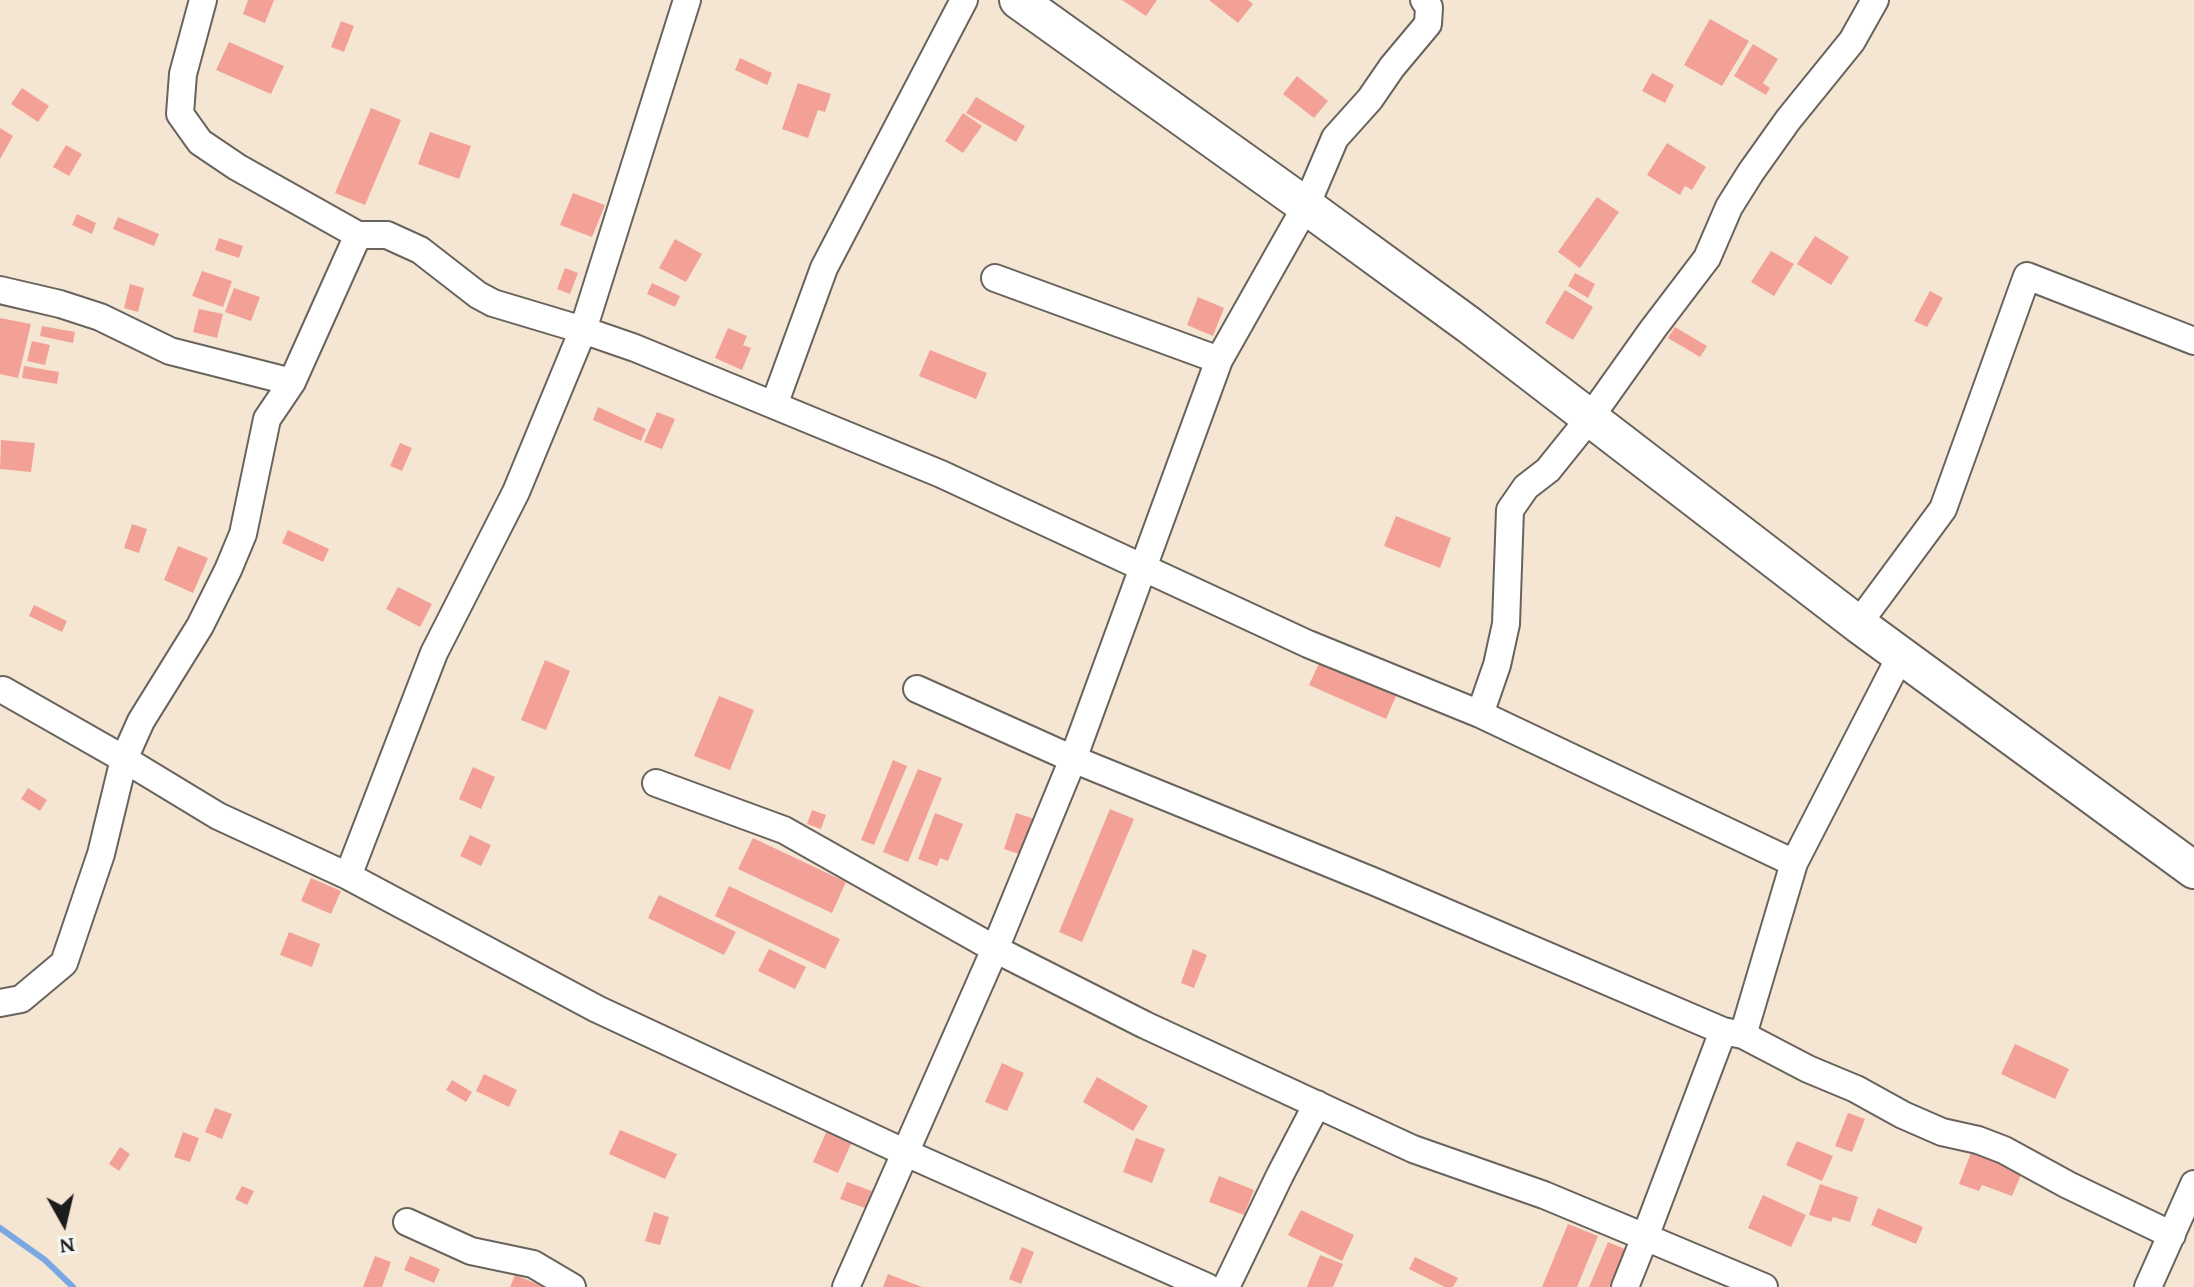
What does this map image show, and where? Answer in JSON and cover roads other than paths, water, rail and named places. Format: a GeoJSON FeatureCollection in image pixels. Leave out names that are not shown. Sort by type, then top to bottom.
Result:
{"type":"FeatureCollection","features":[{"type":"Feature","properties":{"kind":"street"},"geometry":{"type":"LineString","coordinates":[[203,0],[183,74],[180,114],[200,142],[237,167],[358,235],[387,235],[420,250],[493,303],[635,348],[941,474],[1308,644],[1480,714],[1794,863]]}},
{"type":"Feature","properties":{"kind":"street"},"geometry":{"type":"LineString","coordinates":[[348,876],[434,653],[516,492],[583,330],[687,0]]}},
{"type":"Feature","properties":{"kind":"street"},"geometry":{"type":"LineString","coordinates":[[774,405],[824,268],[964,0]]}},
{"type":"Feature","properties":{"kind":"street"},"geometry":{"type":"LineString","coordinates":[[1018,0],[1469,325],[1858,624],[2194,870]]}},
{"type":"Feature","properties":{"kind":"street"},"geometry":{"type":"LineString","coordinates":[[846,1287],[995,949],[1073,759],[1219,360],[1306,206],[1335,138],[1370,99],[1428,24],[1429,7],[1424,0]]}},
{"type":"Feature","properties":{"kind":"street"},"geometry":{"type":"LineString","coordinates":[[1480,714],[1497,665],[1506,624],[1510,510],[1526,487],[1548,470],[1589,419],[1707,258],[1729,207],[1751,172],[1788,120],[1852,41],[1875,0]]}},
{"type":"Feature","properties":{"kind":"street"},"geometry":{"type":"LineString","coordinates":[[0,1003],[21,999],[64,963],[101,854],[124,759],[141,721],[200,626],[228,570],[243,534],[267,419],[292,382],[358,235]]}},
{"type":"Feature","properties":{"kind":"street"},"geometry":{"type":"LineString","coordinates":[[1858,624],[1943,509],[2027,276],[2194,341]]}},
{"type":"Feature","properties":{"kind":"street"},"geometry":{"type":"LineString","coordinates":[[995,278],[1219,360]]}},
{"type":"Feature","properties":{"kind":"street"},"geometry":{"type":"LineString","coordinates":[[0,290],[100,317],[170,351],[292,382]]}},
{"type":"Feature","properties":{"kind":"street"},"geometry":{"type":"LineString","coordinates":[[1625,1287],[1733,1033],[1794,863],[1901,655]]}},
{"type":"Feature","properties":{"kind":"street"},"geometry":{"type":"LineString","coordinates":[[917,689],[1073,759],[1733,1033],[1942,1132],[2004,1150],[2172,1235]]}},
{"type":"Feature","properties":{"kind":"street"},"geometry":{"type":"LineString","coordinates":[[3,690],[218,816],[348,876],[597,1009],[906,1153],[1207,1287]]}},
{"type":"Feature","properties":{"kind":"street"},"geometry":{"type":"LineString","coordinates":[[656,783],[784,830],[995,949],[1145,1025],[1413,1149],[1544,1195],[1764,1287]]}},
{"type":"Feature","properties":{"kind":"street"},"geometry":{"type":"LineString","coordinates":[[1226,1287],[1317,1104]]}},
{"type":"Feature","properties":{"kind":"street"},"geometry":{"type":"LineString","coordinates":[[2148,1287],[2194,1184]]}},
{"type":"Feature","properties":{"kind":"street"},"geometry":{"type":"LineString","coordinates":[[407,1222],[471,1251],[533,1264],[572,1287]]}},
{"type":"Feature","properties":{"kind":"waterway"},"geometry":{"type":"LineString","coordinates":[[0,1228],[45,1260],[73,1287]]}}]}
